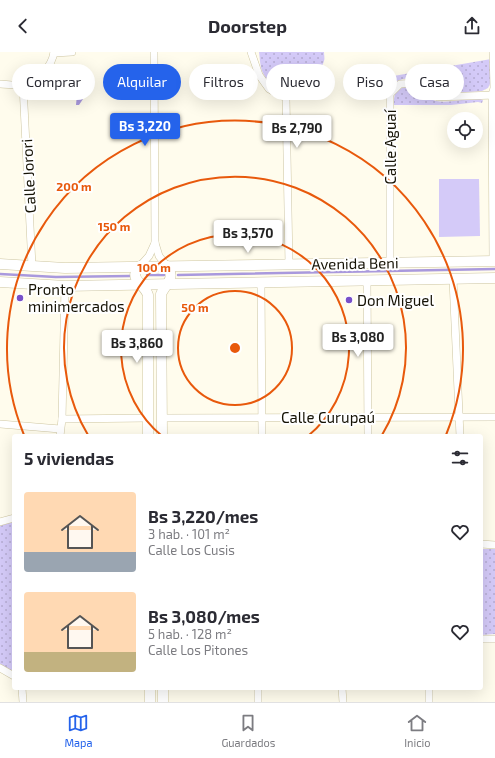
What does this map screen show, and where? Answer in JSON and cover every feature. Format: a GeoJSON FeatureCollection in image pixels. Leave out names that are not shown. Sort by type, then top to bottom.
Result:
{"type":"FeatureCollection","features":[{"type":"Feature","properties":{"kind":"street"},"geometry":{"type":"LineString","coordinates":[[50,64],[54,52],[72,52]]}},
{"type":"Feature","properties":{"kind":"street"},"geometry":{"type":"LineString","coordinates":[[154,52],[155,243],[159,256],[171,274],[168,283],[161,294],[162,434]]}},
{"type":"Feature","properties":{"kind":"street"},"geometry":{"type":"LineString","coordinates":[[251,52],[259,75],[269,89],[286,98],[289,265]]}},
{"type":"Feature","properties":{"kind":"street"},"geometry":{"type":"LineString","coordinates":[[493,52],[494,261]]}},
{"type":"Feature","properties":{"kind":"street","name":"Calle Aguaí"},"geometry":{"type":"LineString","coordinates":[[390,262],[390,94],[400,84],[417,83],[438,97],[493,95]]}},
{"type":"Feature","properties":{"kind":"street"},"geometry":{"type":"LineString","coordinates":[[0,84],[12,85]]}},
{"type":"Feature","properties":{"kind":"street","name":"Calle Jorori"},"geometry":{"type":"LineString","coordinates":[[24,100],[32,266]]}},
{"type":"Feature","properties":{"kind":"street"},"geometry":{"type":"LineString","coordinates":[[148,434],[148,303],[146,291],[135,275],[136,271],[149,256],[155,243]]}},
{"type":"Feature","properties":{"kind":"street","name":"Avenida Beni"},"geometry":{"type":"LineString","coordinates":[[0,264],[65,268],[494,261]]}},
{"type":"Feature","properties":{"kind":"street","name":"Avenida Beni"},"geometry":{"type":"LineString","coordinates":[[0,282],[65,286],[495,278]]}},
{"type":"Feature","properties":{"kind":"street"},"geometry":{"type":"LineString","coordinates":[[453,279],[460,434]]}},
{"type":"Feature","properties":{"kind":"street"},"geometry":{"type":"LineString","coordinates":[[367,280],[368,434]]}},
{"type":"Feature","properties":{"kind":"street"},"geometry":{"type":"LineString","coordinates":[[261,282],[262,434]]}},
{"type":"Feature","properties":{"kind":"street"},"geometry":{"type":"LineString","coordinates":[[0,424],[60,433],[62,419],[65,286]]}},
{"type":"Feature","properties":{"kind":"street"},"geometry":{"type":"LineString","coordinates":[[148,303],[162,302]]}},
{"type":"Feature","properties":{"kind":"street","name":"Calle Curupaú"},"geometry":{"type":"LineString","coordinates":[[162,418],[495,417]]}},
{"type":"Feature","properties":{"kind":"street"},"geometry":{"type":"LineString","coordinates":[[62,419],[148,418]]}},
{"type":"Feature","properties":{"kind":"street"},"geometry":{"type":"LineString","coordinates":[[0,522],[12,519]]}},
{"type":"Feature","properties":{"kind":"street"},"geometry":{"type":"LineString","coordinates":[[483,544],[495,545]]}},
{"type":"Feature","properties":{"kind":"street"},"geometry":{"type":"LineString","coordinates":[[483,639],[495,639]]}},
{"type":"Feature","properties":{"kind":"street"},"geometry":{"type":"LineString","coordinates":[[0,668],[12,675]]}},
{"type":"Feature","properties":{"kind":"street"},"geometry":{"type":"LineString","coordinates":[[22,690],[23,702]]}},
{"type":"Feature","properties":{"kind":"street"},"geometry":{"type":"LineString","coordinates":[[150,690],[150,702]]}},
{"type":"Feature","properties":{"kind":"street"},"geometry":{"type":"LineString","coordinates":[[163,690],[163,702]]}},
{"type":"Feature","properties":{"kind":"street"},"geometry":{"type":"LineString","coordinates":[[258,690],[258,702]]}},
{"type":"Feature","properties":{"kind":"street"},"geometry":{"type":"LineString","coordinates":[[342,690],[343,702]]}},
{"type":"Feature","properties":{"kind":"street"},"geometry":{"type":"LineString","coordinates":[[429,690],[429,702]]}},
{"type":"Feature","properties":{"kind":"shaded area"},"geometry":{"type":"Polygon","coordinates":[[[259,52],[324,52],[323,64],[266,64],[266,78],[261,66],[259,52]]]}},
{"type":"Feature","properties":{"kind":"shaded area"},"geometry":{"type":"Polygon","coordinates":[[[491,59],[490,84],[488,88],[482,91],[464,92],[464,64],[462,64],[491,59]]]}},
{"type":"Feature","properties":{"kind":"shaded area"},"geometry":{"type":"Polygon","coordinates":[[[405,74],[405,79],[397,81],[397,75],[405,74]]]}},
{"type":"Feature","properties":{"kind":"shaded area"},"geometry":{"type":"Polygon","coordinates":[[[405,87],[405,100],[433,100],[448,102],[473,99],[483,100],[482,103],[478,102],[451,105],[393,105],[394,100],[397,100],[397,92],[405,87]]]}},
{"type":"Feature","properties":{"kind":"shaded area"},"geometry":{"type":"Polygon","coordinates":[[[439,179],[479,179],[480,236],[439,237],[439,179]]]}},
{"type":"Feature","properties":{"kind":"shaded area"},"geometry":{"type":"Polygon","coordinates":[[[12,522],[12,671],[0,664],[0,526],[12,522]]]}},
{"type":"Feature","properties":{"kind":"shaded area"},"geometry":{"type":"Polygon","coordinates":[[[483,549],[495,549],[495,634],[483,635],[483,549]]]}},
{"type":"Feature","properties":{"kind":"water"},"geometry":{"type":"Polygon","coordinates":[[[76,100],[82,100],[79,105],[76,105],[76,100]]]}},
{"type":"Feature","properties":{"kind":"waterway"},"geometry":{"type":"LineString","coordinates":[[178,275],[495,269]]}},
{"type":"Feature","properties":{"kind":"waterway"},"geometry":{"type":"LineString","coordinates":[[0,274],[56,277],[130,276]]}},
{"type":"Feature","properties":{"kind":"waterway"},"geometry":{"type":"LineString","coordinates":[[147,275],[164,275]]}},
{"type":"Feature","properties":{"kind":"place","name":"Pronto minimercados"},"geometry":{"type":"Point","coordinates":[20,298]}},
{"type":"Feature","properties":{"kind":"place","name":"Don Miguel"},"geometry":{"type":"Point","coordinates":[349,300]}}]}
